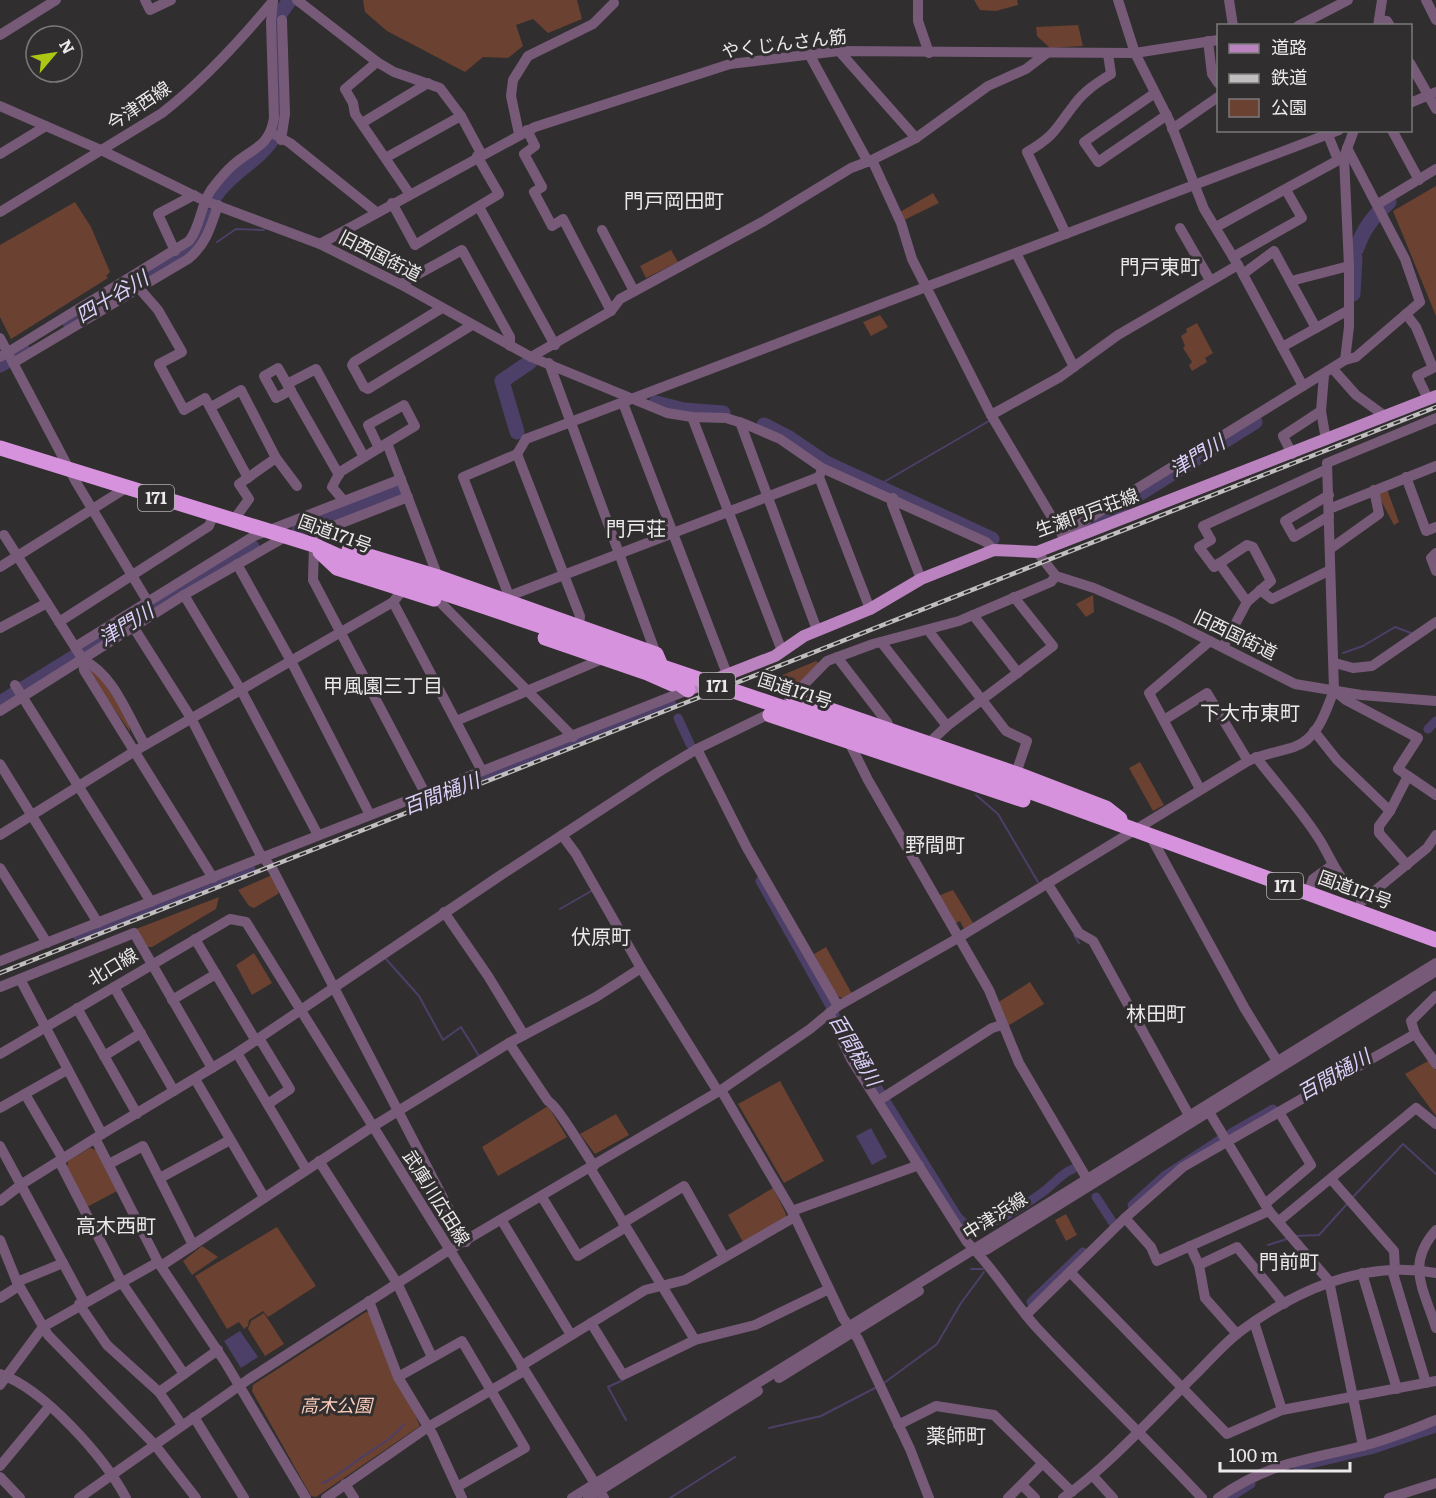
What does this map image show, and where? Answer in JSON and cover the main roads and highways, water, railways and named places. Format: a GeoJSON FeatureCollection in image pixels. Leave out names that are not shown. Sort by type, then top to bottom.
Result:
{"type":"FeatureCollection","features":[{"type":"Feature","properties":{"kind":"highway","name":"国道171号"},"geometry":{"type":"LineString","coordinates":[[0,448],[213,516],[314,545],[352,562],[1009,784],[1308,894],[1359,905],[1436,940]]}},
{"type":"Feature","properties":{"kind":"highway","name":"171"},"geometry":{"type":"LineString","coordinates":[[314,545],[344,549],[508,599],[616,640],[654,664],[688,690]]}},
{"type":"Feature","properties":{"kind":"highway","name":"171"},"geometry":{"type":"LineString","coordinates":[[314,545],[337,568],[397,596],[439,601],[606,659],[654,664]]}},
{"type":"Feature","properties":{"kind":"highway","name":"171"},"geometry":{"type":"LineString","coordinates":[[793,697],[1016,773],[1106,808],[1135,830]]}},
{"type":"Feature","properties":{"kind":"highway","name":"171"},"geometry":{"type":"LineString","coordinates":[[770,715],[852,741],[1095,826],[1135,830]]}},
{"type":"Feature","properties":{"kind":"main road","name":"生瀬門戸荘線"},"geometry":{"type":"LineString","coordinates":[[688,690],[782,651],[817,630],[870,609],[921,579],[994,550],[1037,552],[1064,538],[1292,454],[1432,398]]}},
{"type":"Feature","properties":{"kind":"waterway"},"geometry":{"type":"LineString","coordinates":[[216,195],[231,178],[258,156],[278,128],[275,21],[290,0]]}},
{"type":"Feature","properties":{"kind":"waterway","name":"津門川"},"geometry":{"type":"LineString","coordinates":[[1357,248],[1370,223],[1389,202]]}},
{"type":"Feature","properties":{"kind":"waterway","name":"四十谷川"},"geometry":{"type":"LineString","coordinates":[[70,323],[185,253],[200,239],[209,216]]}},
{"type":"Feature","properties":{"kind":"waterway"},"geometry":{"type":"LineString","coordinates":[[217,242],[236,229],[264,230]]}},
{"type":"Feature","properties":{"kind":"waterway","name":"津門川"},"geometry":{"type":"LineString","coordinates":[[1353,294],[1355,258]]}},
{"type":"Feature","properties":{"kind":"waterway","name":"四十谷川"},"geometry":{"type":"LineString","coordinates":[[0,365],[23,351]]}},
{"type":"Feature","properties":{"kind":"waterway","name":"津門川"},"geometry":{"type":"LineString","coordinates":[[517,432],[502,381],[530,362]]}},
{"type":"Feature","properties":{"kind":"waterway","name":"津門川"},"geometry":{"type":"LineString","coordinates":[[656,403],[684,410],[723,413]]}},
{"type":"Feature","properties":{"kind":"waterway"},"geometry":{"type":"LineString","coordinates":[[877,486],[989,421]]}},
{"type":"Feature","properties":{"kind":"waterway","name":"津門川"},"geometry":{"type":"LineString","coordinates":[[1075,531],[1089,525],[1255,422]]}},
{"type":"Feature","properties":{"kind":"waterway","name":"津門川"},"geometry":{"type":"LineString","coordinates":[[764,425],[789,438],[826,463],[992,539]]}},
{"type":"Feature","properties":{"kind":"waterway","name":"津門川"},"geometry":{"type":"LineString","coordinates":[[299,528],[402,489]]}},
{"type":"Feature","properties":{"kind":"waterway","name":"津門川"},"geometry":{"type":"LineString","coordinates":[[0,703],[252,547]]}},
{"type":"Feature","properties":{"kind":"waterway"},"geometry":{"type":"LineString","coordinates":[[1343,653],[1363,646],[1395,627],[1411,633]]}},
{"type":"Feature","properties":{"kind":"waterway","name":"百間樋川"},"geometry":{"type":"LineString","coordinates":[[414,803],[672,704]]}},
{"type":"Feature","properties":{"kind":"waterway","name":"百間樋川"},"geometry":{"type":"LineString","coordinates":[[678,718],[690,744]]}},
{"type":"Feature","properties":{"kind":"waterway"},"geometry":{"type":"LineString","coordinates":[[1428,729],[1436,721]]}},
{"type":"Feature","properties":{"kind":"waterway"},"geometry":{"type":"LineString","coordinates":[[976,795],[998,814],[1038,882]]}},
{"type":"Feature","properties":{"kind":"waterway","name":"百間樋川"},"geometry":{"type":"LineString","coordinates":[[77,936],[251,869]]}},
{"type":"Feature","properties":{"kind":"waterway","name":"百間樋川"},"geometry":{"type":"LineString","coordinates":[[760,881],[835,1015]]}},
{"type":"Feature","properties":{"kind":"waterway"},"geometry":{"type":"LineString","coordinates":[[560,909],[593,890]]}},
{"type":"Feature","properties":{"kind":"waterway"},"geometry":{"type":"LineString","coordinates":[[1074,935],[1079,943]]}},
{"type":"Feature","properties":{"kind":"waterway"},"geometry":{"type":"LineString","coordinates":[[386,959],[419,996],[443,1040],[461,1027],[479,1056]]}},
{"type":"Feature","properties":{"kind":"waterway","name":"百間樋川"},"geometry":{"type":"LineString","coordinates":[[844,1033],[958,1217],[967,1226],[985,1225],[1006,1216],[1073,1169]]}},
{"type":"Feature","properties":{"kind":"waterway","name":"百間樋川"},"geometry":{"type":"LineString","coordinates":[[1231,1133],[1273,1109]]}},
{"type":"Feature","properties":{"kind":"waterway","name":"百間樋川"},"geometry":{"type":"LineString","coordinates":[[1132,1205],[1164,1176],[1221,1139]]}},
{"type":"Feature","properties":{"kind":"waterway"},"geometry":{"type":"LineString","coordinates":[[1353,1197],[1403,1144],[1436,1174]]}},
{"type":"Feature","properties":{"kind":"waterway","name":"百間樋川"},"geometry":{"type":"LineString","coordinates":[[1096,1197],[1113,1223]]}},
{"type":"Feature","properties":{"kind":"waterway"},"geometry":{"type":"LineString","coordinates":[[1296,1236],[1319,1235],[1347,1204]]}},
{"type":"Feature","properties":{"kind":"waterway"},"geometry":{"type":"LineString","coordinates":[[1268,1245],[1287,1239]]}},
{"type":"Feature","properties":{"kind":"waterway"},"geometry":{"type":"LineString","coordinates":[[1031,1302],[1083,1252]]}},
{"type":"Feature","properties":{"kind":"waterway"},"geometry":{"type":"LineString","coordinates":[[971,1269],[983,1269]]}},
{"type":"Feature","properties":{"kind":"waterway"},"geometry":{"type":"LineString","coordinates":[[884,1383],[937,1344],[961,1303],[984,1272]]}},
{"type":"Feature","properties":{"kind":"waterway"},"geometry":{"type":"LineString","coordinates":[[623,1380],[608,1387],[626,1420]]}},
{"type":"Feature","properties":{"kind":"waterway"},"geometry":{"type":"LineString","coordinates":[[769,1428],[821,1416],[875,1388]]}},
{"type":"Feature","properties":{"kind":"waterway"},"geometry":{"type":"LineString","coordinates":[[323,1483],[387,1441],[404,1424]]}},
{"type":"Feature","properties":{"kind":"waterway"},"geometry":{"type":"LineString","coordinates":[[1297,1467],[1374,1449],[1436,1428]]}},
{"type":"Feature","properties":{"kind":"waterway"},"geometry":{"type":"LineString","coordinates":[[670,1498],[735,1457]]}},
{"type":"Feature","properties":{"kind":"waterway"},"geometry":{"type":"LineString","coordinates":[[1229,1498],[1251,1484]]}},
{"type":"Feature","properties":{"kind":"railway"},"geometry":{"type":"LineString","coordinates":[[0,973],[1436,407]]}},
{"type":"Feature","properties":{"kind":"district","name":"門戸岡田町"},"geometry":{"type":"Point","coordinates":[674,201]}},
{"type":"Feature","properties":{"kind":"district","name":"門戸東町"},"geometry":{"type":"Point","coordinates":[1160,267]}},
{"type":"Feature","properties":{"kind":"district","name":"門戸荘"},"geometry":{"type":"Point","coordinates":[636,529]}},
{"type":"Feature","properties":{"kind":"district","name":"甲風園三丁目"},"geometry":{"type":"Point","coordinates":[383,686]}},
{"type":"Feature","properties":{"kind":"district","name":"下大市東町"},"geometry":{"type":"Point","coordinates":[1250,713]}},
{"type":"Feature","properties":{"kind":"district","name":"野間町"},"geometry":{"type":"Point","coordinates":[935,845]}},
{"type":"Feature","properties":{"kind":"district","name":"伏原町"},"geometry":{"type":"Point","coordinates":[601,937]}},
{"type":"Feature","properties":{"kind":"district","name":"林田町"},"geometry":{"type":"Point","coordinates":[1156,1014]}},
{"type":"Feature","properties":{"kind":"district","name":"高木西町"},"geometry":{"type":"Point","coordinates":[116,1226]}},
{"type":"Feature","properties":{"kind":"district","name":"門前町"},"geometry":{"type":"Point","coordinates":[1289,1262]}},
{"type":"Feature","properties":{"kind":"district","name":"薬師町"},"geometry":{"type":"Point","coordinates":[956,1436]}},
{"type":"Feature","properties":{"kind":"park label","name":"高木公園"},"geometry":{"type":"Point","coordinates":[336,1406]}}]}
